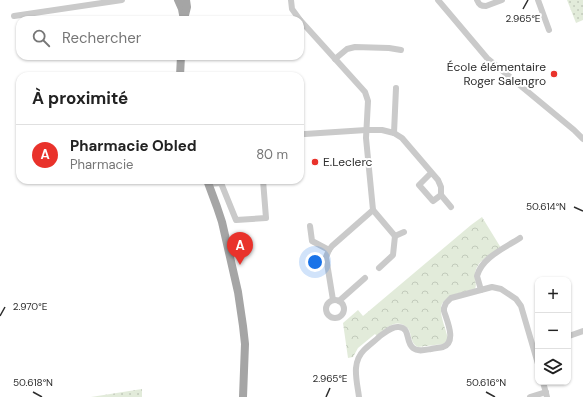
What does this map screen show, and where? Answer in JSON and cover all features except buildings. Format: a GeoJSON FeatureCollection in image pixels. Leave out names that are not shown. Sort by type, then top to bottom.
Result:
{"type":"FeatureCollection","features":[{"type":"Feature","properties":{"kind":"main road"},"geometry":{"type":"LineString","coordinates":[[178,0],[183,16]]}},
{"type":"Feature","properties":{"kind":"main road"},"geometry":{"type":"LineString","coordinates":[[185,16],[186,0]]}},
{"type":"Feature","properties":{"kind":"main road"},"geometry":{"type":"LineString","coordinates":[[180,72],[181,60]]}},
{"type":"Feature","properties":{"kind":"main road"},"geometry":{"type":"LineString","coordinates":[[209,184],[222,222],[239,299],[245,344],[243,397]]}},
{"type":"Feature","properties":{"kind":"street"},"geometry":{"type":"LineString","coordinates":[[14,16],[122,0]]}},
{"type":"Feature","properties":{"kind":"street"},"geometry":{"type":"LineString","coordinates":[[290,0],[292,10],[297,16]]}},
{"type":"Feature","properties":{"kind":"street"},"geometry":{"type":"LineString","coordinates":[[438,0],[487,58],[583,139]]}},
{"type":"Feature","properties":{"kind":"street"},"geometry":{"type":"LineString","coordinates":[[442,0],[448,10]]}},
{"type":"Feature","properties":{"kind":"street"},"geometry":{"type":"LineString","coordinates":[[477,0],[479,4],[484,6],[502,0]]}},
{"type":"Feature","properties":{"kind":"street"},"geometry":{"type":"LineString","coordinates":[[538,0],[549,30]]}},
{"type":"Feature","properties":{"kind":"street"},"geometry":{"type":"LineString","coordinates":[[304,24],[365,92],[368,101],[366,144],[373,210],[395,236],[393,255],[379,268]]}},
{"type":"Feature","properties":{"kind":"street"},"geometry":{"type":"LineString","coordinates":[[335,59],[346,49],[352,47],[389,48],[401,50]]}},
{"type":"Feature","properties":{"kind":"street"},"geometry":{"type":"LineString","coordinates":[[394,133],[396,88]]}},
{"type":"Feature","properties":{"kind":"street"},"geometry":{"type":"LineString","coordinates":[[305,134],[366,130],[382,130],[394,133],[402,138],[432,173],[440,184],[441,195],[451,207]]}},
{"type":"Feature","properties":{"kind":"street"},"geometry":{"type":"LineString","coordinates":[[432,173],[419,185],[433,201],[441,195]]}},
{"type":"Feature","properties":{"kind":"street"},"geometry":{"type":"LineString","coordinates":[[221,184],[236,220],[266,218],[263,184]]}},
{"type":"Feature","properties":{"kind":"street"},"geometry":{"type":"LineString","coordinates":[[365,278],[336,301],[326,257],[328,250],[373,210]]}},
{"type":"Feature","properties":{"kind":"street"},"geometry":{"type":"LineString","coordinates":[[310,226],[312,240],[328,250]]}},
{"type":"Feature","properties":{"kind":"street"},"geometry":{"type":"LineString","coordinates":[[395,236],[404,232]]}},
{"type":"Feature","properties":{"kind":"street"},"geometry":{"type":"LineString","coordinates":[[481,290],[477,276],[482,264],[487,259],[520,238]]}},
{"type":"Feature","properties":{"kind":"street"},"geometry":{"type":"LineString","coordinates":[[359,397],[355,371],[360,355],[365,349],[391,328],[397,326],[406,331],[409,343],[414,349],[423,350],[443,347],[449,342],[450,337],[444,311],[446,303],[451,298],[492,287],[498,288],[512,296],[518,303],[524,314],[535,353]]}},
{"type":"Feature","properties":{"kind":"street"},"geometry":{"type":"LineString","coordinates":[[571,335],[583,331]]}},
{"type":"Feature","properties":{"kind":"street"},"geometry":{"type":"LineString","coordinates":[[530,397],[547,395],[544,385]]}},
{"type":"Feature","properties":{"kind":"green space"},"geometry":{"type":"Polygon","coordinates":[[[567,0],[583,0],[583,20],[576,23],[567,0]]]}},
{"type":"Feature","properties":{"kind":"green space"},"geometry":{"type":"Polygon","coordinates":[[[482,217],[501,248],[484,259],[477,267],[475,271],[475,289],[459,293],[444,301],[441,310],[447,340],[443,344],[418,347],[413,342],[408,328],[401,324],[394,324],[383,330],[377,336],[375,334],[358,348],[353,357],[348,358],[343,323],[358,310],[363,316],[482,217]]]}},
{"type":"Feature","properties":{"kind":"green space"},"geometry":{"type":"Polygon","coordinates":[[[142,389],[142,397],[91,397],[142,389]]]}},
{"type":"Feature","properties":{"kind":"place","name":"École élémentaire Roger Salengro"},"geometry":{"type":"Point","coordinates":[554,74]}},
{"type":"Feature","properties":{"kind":"place","name":"E.Leclerc"},"geometry":{"type":"Point","coordinates":[315,162]}},
{"type":"Feature","properties":{"kind":"place","name":"Pharmacie Obled"},"geometry":{"type":"Point","coordinates":[240,265]}}]}
